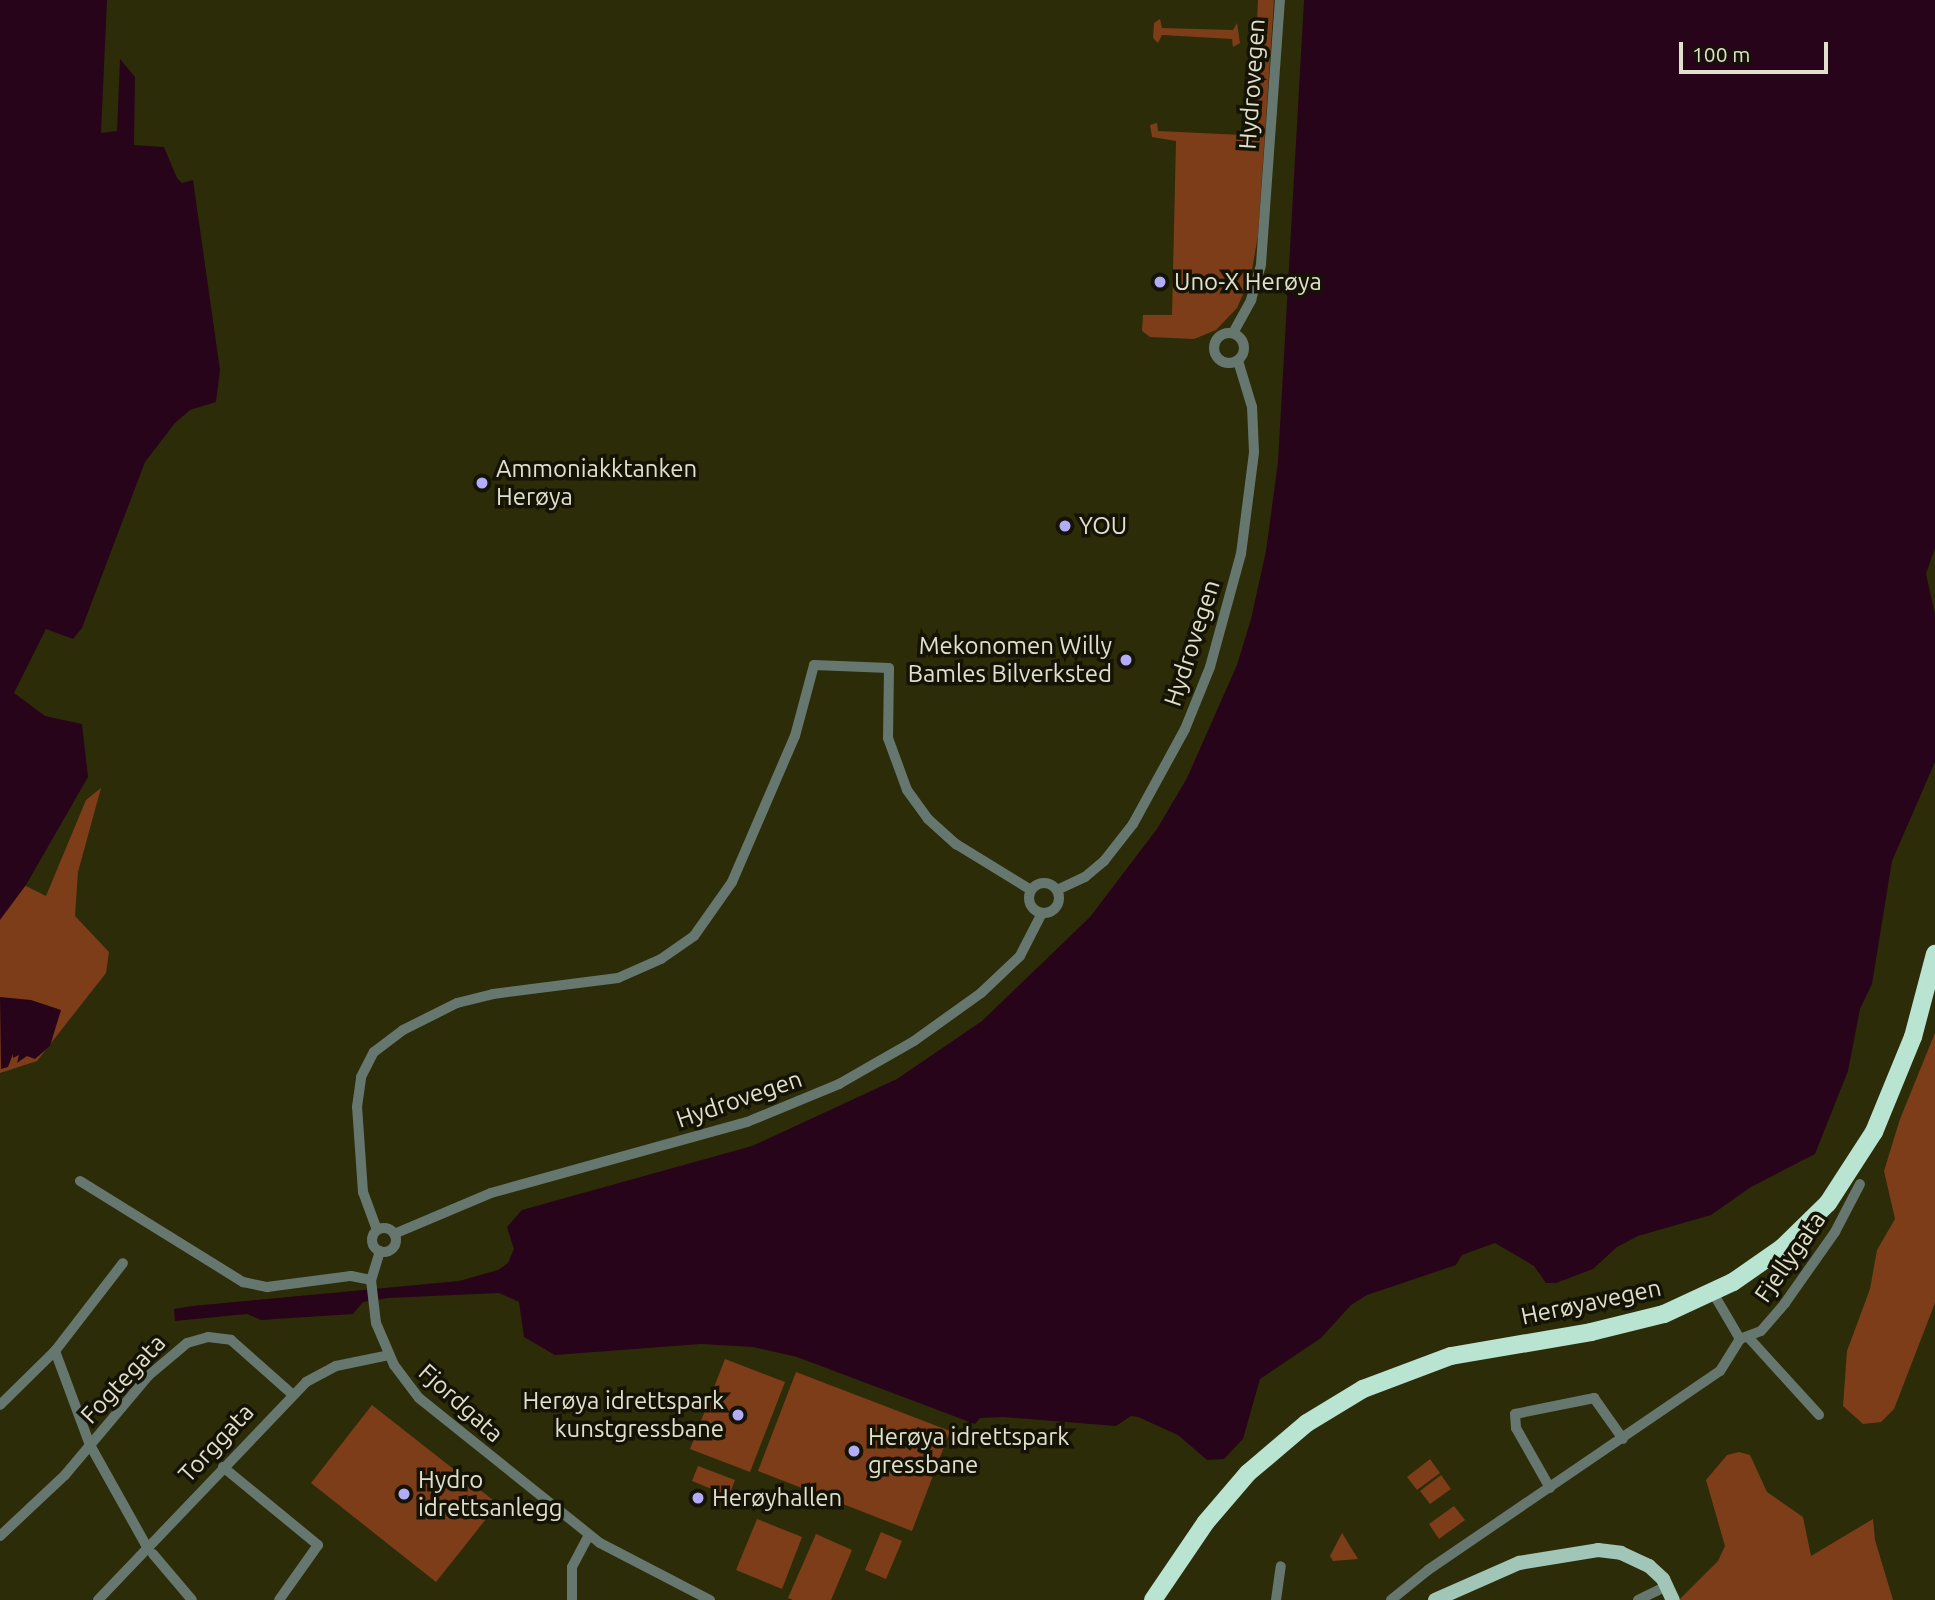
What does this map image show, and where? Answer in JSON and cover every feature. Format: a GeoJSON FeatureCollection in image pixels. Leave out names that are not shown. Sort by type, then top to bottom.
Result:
{"type":"FeatureCollection","features":[{"type":"Feature","properties":{"kind":"highway","name":"Herøyavegen"},"geometry":{"type":"LineString","coordinates":[[1153,1600],[1216,1509],[1260,1462],[1307,1423],[1363,1389],[1451,1356],[1631,1323],[1713,1293],[1747,1273],[1799,1233],[1852,1170],[1905,1062],[1935,954]]}},
{"type":"Feature","properties":{"kind":"highway","name":"Herøyavegen"},"geometry":{"type":"LineString","coordinates":[[1165,1600],[1178,1564]]}},
{"type":"Feature","properties":{"kind":"main road"},"geometry":{"type":"LineString","coordinates":[[1434,1600],[1519,1563],[1581,1550],[1635,1558],[1667,1586],[1673,1600]]}},
{"type":"Feature","properties":{"kind":"street","name":"Hydrovegen"},"geometry":{"type":"LineString","coordinates":[[1233,333],[1251,300],[1261,264],[1280,0]]}},
{"type":"Feature","properties":{"kind":"street"},"geometry":{"type":"LineString","coordinates":[[1233,333],[1245,345],[1238,361],[1222,362],[1215,353],[1217,339],[1233,333]]}},
{"type":"Feature","properties":{"kind":"street","name":"Hydrovegen"},"geometry":{"type":"LineString","coordinates":[[1057,890],[1085,877],[1104,860],[1133,824],[1185,729],[1210,667],[1241,554],[1253,465],[1252,407],[1238,361]]}},
{"type":"Feature","properties":{"kind":"street"},"geometry":{"type":"LineString","coordinates":[[377,1230],[389,1229],[394,1234],[393,1247],[380,1251],[372,1241],[377,1230],[363,1192],[357,1107],[361,1077],[370,1058],[403,1030],[457,1003],[493,993],[618,978],[662,960],[694,936],[732,882],[795,736],[814,665],[890,668],[888,738],[907,790],[948,837],[1031,890]]}},
{"type":"Feature","properties":{"kind":"street"},"geometry":{"type":"LineString","coordinates":[[1044,883],[1057,890],[1055,908],[1042,913],[1032,907],[1031,890],[1044,883]]}},
{"type":"Feature","properties":{"kind":"street","name":"Hydrovegen"},"geometry":{"type":"LineString","coordinates":[[394,1234],[491,1193],[747,1122],[839,1084],[914,1041],[981,993],[1020,956],[1042,913]]}},
{"type":"Feature","properties":{"kind":"street"},"geometry":{"type":"LineString","coordinates":[[80,1181],[233,1278],[256,1286],[351,1276],[371,1284]]}},
{"type":"Feature","properties":{"kind":"street","name":"Fjellygata"},"geometry":{"type":"LineString","coordinates":[[1391,1600],[1428,1570],[1720,1371],[1744,1338],[1771,1321],[1810,1270],[1860,1184]]}},
{"type":"Feature","properties":{"kind":"street","name":"Fjordgata"},"geometry":{"type":"LineString","coordinates":[[380,1251],[371,1284],[372,1302],[389,1355],[405,1382],[440,1419],[589,1535],[661,1578],[710,1600]]}},
{"type":"Feature","properties":{"kind":"street"},"geometry":{"type":"LineString","coordinates":[[0,1405],[55,1351],[123,1263]]}},
{"type":"Feature","properties":{"kind":"street","name":"Fjellygata"},"geometry":{"type":"LineString","coordinates":[[1713,1293],[1744,1338]]}},
{"type":"Feature","properties":{"kind":"street","name":"Fogtegata"},"geometry":{"type":"LineString","coordinates":[[0,1536],[90,1446],[148,1376],[197,1338],[220,1337],[241,1345],[292,1394]]}},
{"type":"Feature","properties":{"kind":"street"},"geometry":{"type":"LineString","coordinates":[[1744,1338],[1819,1415]]}},
{"type":"Feature","properties":{"kind":"street"},"geometry":{"type":"LineString","coordinates":[[55,1351],[90,1446],[150,1551],[192,1600]]}},
{"type":"Feature","properties":{"kind":"street","name":"Torggata"},"geometry":{"type":"LineString","coordinates":[[98,1600],[150,1551],[223,1466],[292,1394],[326,1370],[389,1355]]}},
{"type":"Feature","properties":{"kind":"street"},"geometry":{"type":"LineString","coordinates":[[1550,1488],[1516,1428],[1516,1414],[1594,1398],[1623,1439]]}},
{"type":"Feature","properties":{"kind":"street"},"geometry":{"type":"LineString","coordinates":[[223,1466],[318,1545],[279,1600]]}},
{"type":"Feature","properties":{"kind":"street"},"geometry":{"type":"LineString","coordinates":[[572,1600],[572,1567],[589,1535]]}},
{"type":"Feature","properties":{"kind":"street"},"geometry":{"type":"LineString","coordinates":[[1276,1600],[1281,1566]]}},
{"type":"Feature","properties":{"kind":"street"},"geometry":{"type":"LineString","coordinates":[[1638,1600],[1667,1586]]}},
{"type":"Feature","properties":{"kind":"shaded area"},"geometry":{"type":"Polygon","coordinates":[[[0,0],[107,0],[101,133],[117,131],[120,59],[135,77],[134,145],[164,147],[177,178],[182,183],[193,180],[220,370],[216,402],[190,410],[175,423],[145,462],[82,628],[73,639],[46,629],[14,693],[45,716],[82,724],[88,777],[26,885],[0,920],[0,0]]]}},
{"type":"Feature","properties":{"kind":"shaded area"},"geometry":{"type":"Polygon","coordinates":[[[1258,0],[1274,0],[1258,235],[1251,276],[1237,308],[1216,330],[1194,339],[1150,337],[1142,331],[1143,315],[1172,315],[1176,141],[1152,137],[1150,125],[1157,123],[1158,131],[1243,135],[1244,128],[1252,128],[1258,0]]]}},
{"type":"Feature","properties":{"kind":"shaded area"},"geometry":{"type":"Polygon","coordinates":[[[1304,0],[1935,0],[1935,548],[1926,574],[1935,614],[1935,762],[1892,861],[1872,984],[1860,1009],[1848,1071],[1815,1154],[1751,1187],[1711,1215],[1638,1236],[1617,1247],[1593,1269],[1556,1283],[1546,1283],[1534,1266],[1495,1243],[1462,1255],[1456,1265],[1367,1295],[1351,1305],[1321,1338],[1260,1379],[1243,1439],[1224,1459],[1207,1460],[1178,1435],[1131,1416],[1116,1426],[1003,1417],[980,1418],[975,1424],[797,1357],[753,1347],[701,1344],[555,1355],[524,1337],[519,1302],[499,1293],[388,1298],[363,1302],[353,1314],[261,1320],[247,1314],[175,1321],[174,1309],[192,1306],[459,1281],[498,1270],[508,1263],[514,1249],[507,1227],[522,1210],[752,1146],[897,1079],[982,1021],[1090,917],[1157,829],[1187,778],[1237,665],[1251,619],[1266,551],[1278,462],[1304,0]]]}},
{"type":"Feature","properties":{"kind":"shaded area"},"geometry":{"type":"Polygon","coordinates":[[[1160,19],[1162,28],[1233,30],[1237,23],[1240,43],[1233,47],[1232,39],[1162,35],[1158,43],[1153,38],[1154,23],[1160,19]]]}},
{"type":"Feature","properties":{"kind":"shaded area"},"geometry":{"type":"Polygon","coordinates":[[[101,788],[78,872],[75,916],[109,952],[106,973],[37,1061],[0,1073],[0,909],[20,883],[46,896],[86,800],[101,788]]]}},
{"type":"Feature","properties":{"kind":"shaded area"},"geometry":{"type":"Polygon","coordinates":[[[0,997],[31,1000],[61,1010],[50,1046],[35,1059],[27,1056],[17,1063],[19,1055],[13,1058],[13,1054],[8,1067],[1,1069],[0,997]]]}},
{"type":"Feature","properties":{"kind":"shaded area"},"geometry":{"type":"Polygon","coordinates":[[[1935,1033],[1935,1303],[1894,1409],[1881,1422],[1863,1424],[1843,1406],[1847,1351],[1870,1289],[1877,1250],[1895,1219],[1884,1171],[1900,1119],[1935,1033]]]}},
{"type":"Feature","properties":{"kind":"shaded area","name":"Herøya idrettspark kunstgressbane"},"geometry":{"type":"Polygon","coordinates":[[[725,1359],[785,1382],[750,1472],[690,1449],[725,1359]]]}},
{"type":"Feature","properties":{"kind":"shaded area","name":"Herøya idrettspark gressbane"},"geometry":{"type":"Polygon","coordinates":[[[796,1372],[950,1431],[912,1531],[758,1471],[796,1372]]]}},
{"type":"Feature","properties":{"kind":"shaded area","name":"Hydro idrettsanlegg"},"geometry":{"type":"Polygon","coordinates":[[[372,1405],[498,1504],[436,1582],[311,1483],[372,1405]]]}},
{"type":"Feature","properties":{"kind":"shaded area"},"geometry":{"type":"Polygon","coordinates":[[[1739,1452],[1750,1455],[1767,1492],[1803,1517],[1811,1556],[1873,1519],[1875,1540],[1893,1600],[1679,1600],[1718,1561],[1725,1546],[1706,1480],[1727,1455],[1739,1452]]]}},
{"type":"Feature","properties":{"kind":"shaded area"},"geometry":{"type":"Polygon","coordinates":[[[1430,1459],[1440,1473],[1417,1490],[1407,1477],[1430,1459]]]}},
{"type":"Feature","properties":{"kind":"shaded area"},"geometry":{"type":"Polygon","coordinates":[[[698,1466],[735,1480],[729,1496],[692,1481],[698,1466]]]}},
{"type":"Feature","properties":{"kind":"shaded area"},"geometry":{"type":"Polygon","coordinates":[[[1441,1475],[1451,1489],[1430,1504],[1420,1491],[1441,1475]]]}},
{"type":"Feature","properties":{"kind":"shaded area"},"geometry":{"type":"Polygon","coordinates":[[[1454,1506],[1465,1520],[1439,1539],[1429,1524],[1454,1506]]]}},
{"type":"Feature","properties":{"kind":"shaded area"},"geometry":{"type":"Polygon","coordinates":[[[757,1519],[802,1537],[782,1589],[736,1570],[757,1519]]]}},
{"type":"Feature","properties":{"kind":"shaded area"},"geometry":{"type":"Polygon","coordinates":[[[881,1532],[902,1541],[886,1579],[865,1570],[881,1532]]]}},
{"type":"Feature","properties":{"kind":"shaded area"},"geometry":{"type":"Polygon","coordinates":[[[1342,1533],[1358,1559],[1333,1561],[1330,1556],[1342,1533]]]}},
{"type":"Feature","properties":{"kind":"shaded area"},"geometry":{"type":"Polygon","coordinates":[[[816,1534],[852,1550],[831,1600],[793,1600],[788,1598],[816,1534]]]}},
{"type":"Feature","properties":{"kind":"place","name":"Uno-X Herøya"},"geometry":{"type":"Point","coordinates":[1160,282]}},
{"type":"Feature","properties":{"kind":"place","name":"Ammoniakktanken Herøya"},"geometry":{"type":"Point","coordinates":[482,483]}},
{"type":"Feature","properties":{"kind":"place","name":"YOU"},"geometry":{"type":"Point","coordinates":[1065,526]}},
{"type":"Feature","properties":{"kind":"place","name":"Mekonomen Willy Bamles Bilverksted"},"geometry":{"type":"Point","coordinates":[1126,660]}},
{"type":"Feature","properties":{"kind":"place","name":"Herøya idrettspark kunstgressbane"},"geometry":{"type":"Point","coordinates":[738,1415]}},
{"type":"Feature","properties":{"kind":"place","name":"Herøya idrettspark gressbane"},"geometry":{"type":"Point","coordinates":[854,1451]}},
{"type":"Feature","properties":{"kind":"place","name":"Hydro idrettsanlegg"},"geometry":{"type":"Point","coordinates":[404,1494]}},
{"type":"Feature","properties":{"kind":"place","name":"Herøyhallen"},"geometry":{"type":"Point","coordinates":[698,1498]}}]}
